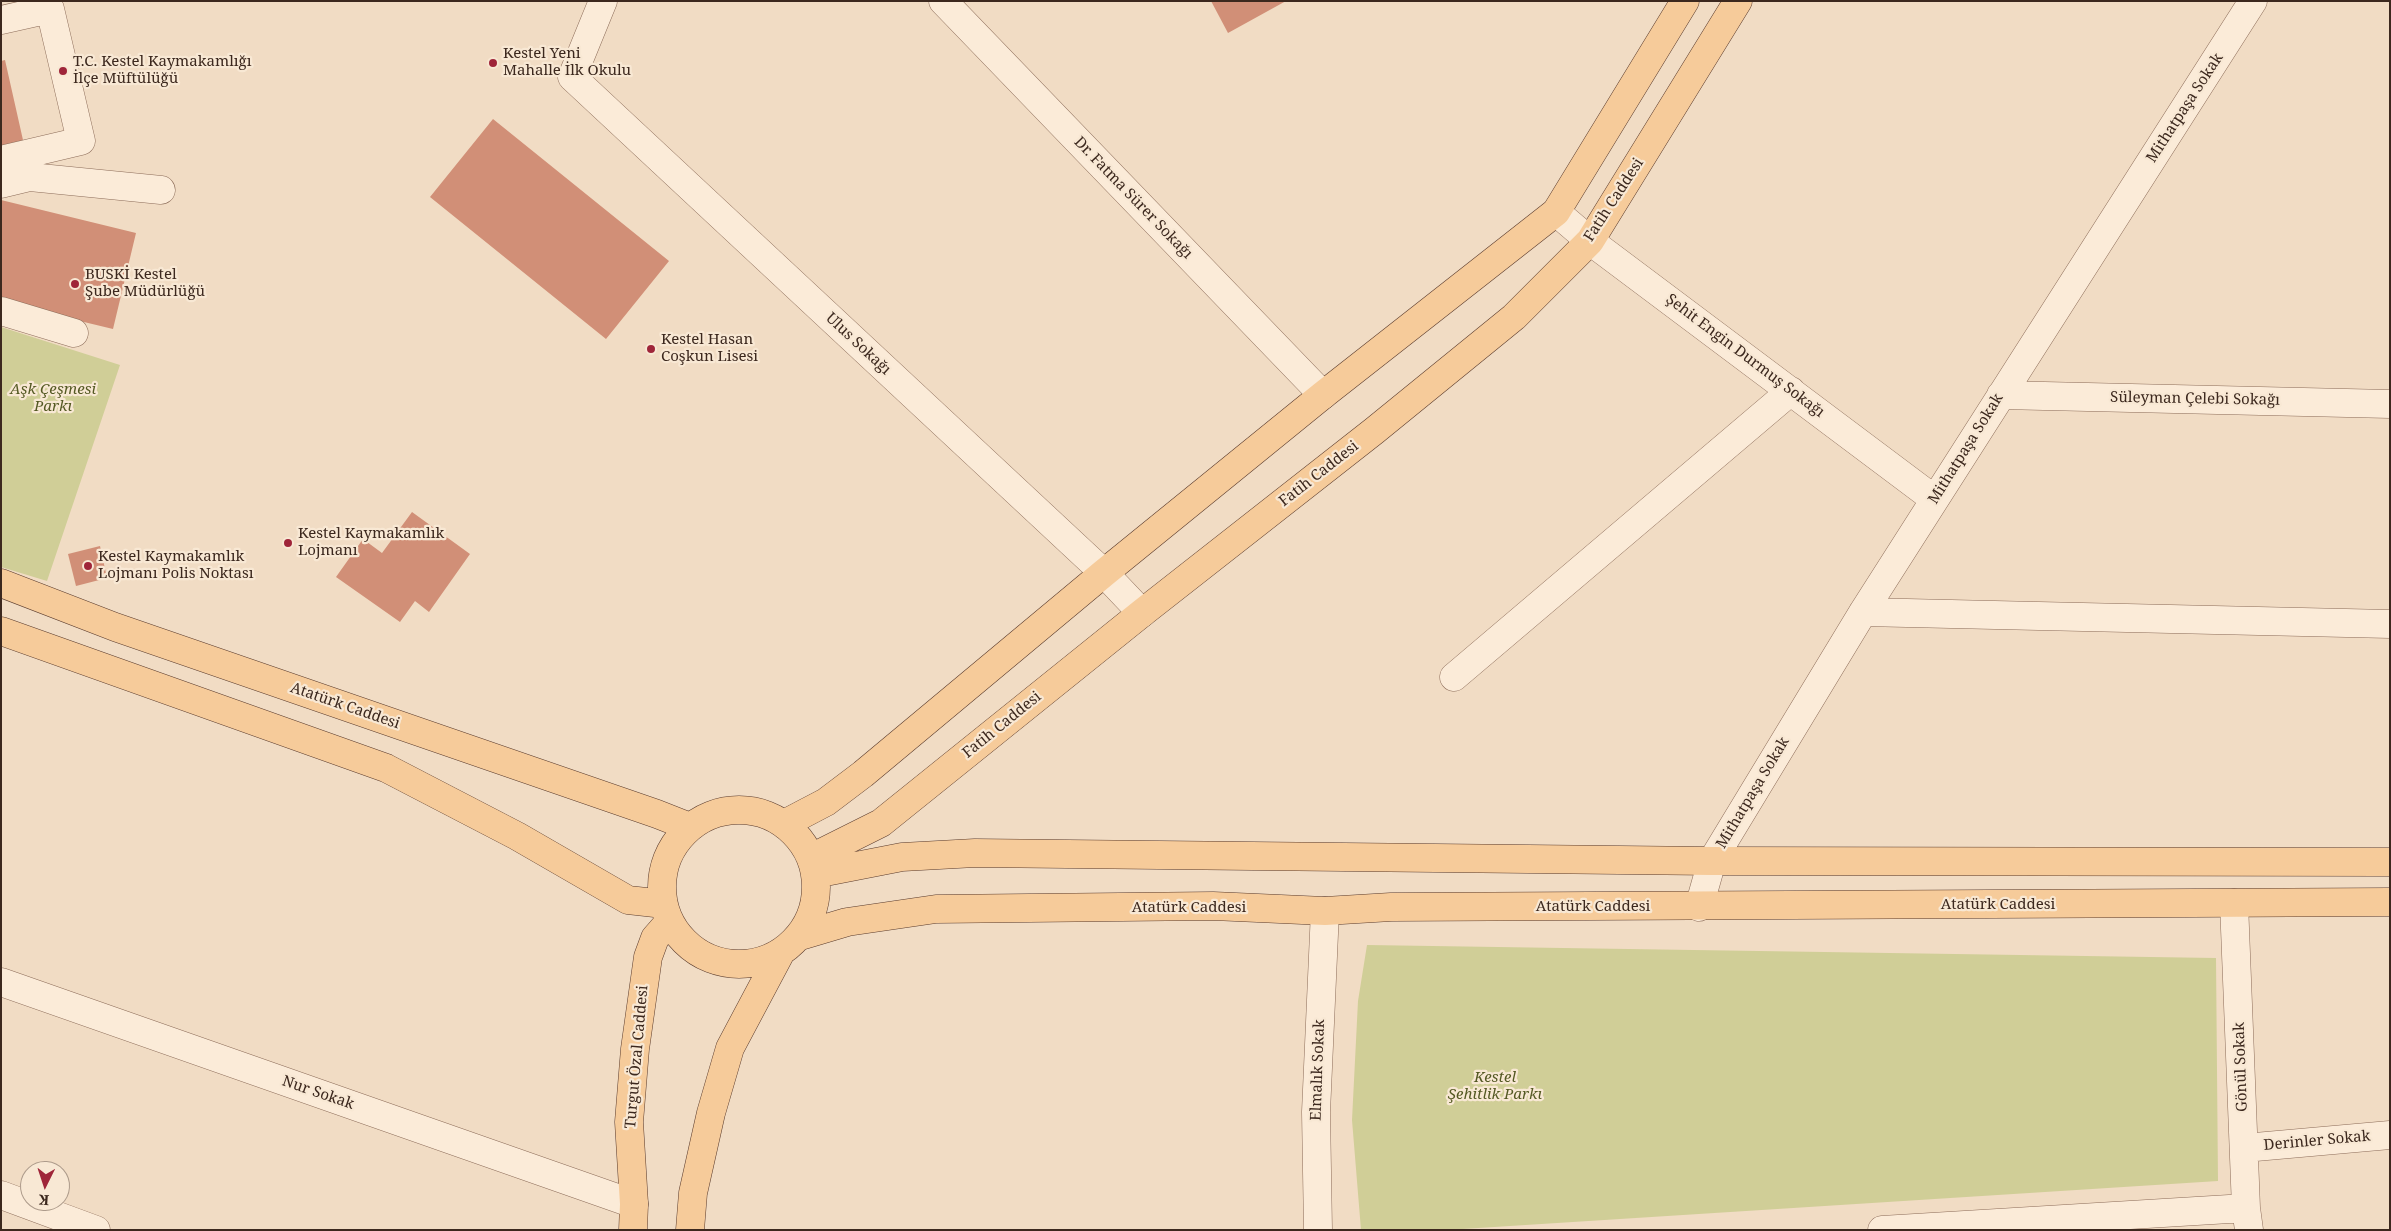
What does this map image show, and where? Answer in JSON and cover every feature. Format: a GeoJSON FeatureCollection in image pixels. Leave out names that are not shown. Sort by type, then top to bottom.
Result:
{"type":"FeatureCollection","features":[{"type":"Feature","properties":{"kind":"main road"},"geometry":{"type":"LineString","coordinates":[[784,824],[826,802],[863,774],[1104,573],[1323,396],[1556,212],[1686,1]]}},
{"type":"Feature","properties":{"kind":"main road","name":"Fatih Caddesi"},"geometry":{"type":"LineString","coordinates":[[813,866],[881,823],[1142,613],[1374,431],[1514,317],[1590,241],[1738,1]]}},
{"type":"Feature","properties":{"kind":"main road","name":"Atatürk Caddesi"},"geometry":{"type":"LineString","coordinates":[[1,583],[115,627],[690,827]]}},
{"type":"Feature","properties":{"kind":"main road"},"geometry":{"type":"LineString","coordinates":[[101,667],[115,627]]}},
{"type":"Feature","properties":{"kind":"main road"},"geometry":{"type":"LineString","coordinates":[[1,631],[386,768],[517,836],[628,900],[667,913]]}},
{"type":"Feature","properties":{"kind":"main road"},"geometry":{"type":"LineString","coordinates":[[690,1230],[693,1193],[711,1113],[730,1048],[791,944],[812,913],[817,888],[813,866],[802,841],[784,824],[762,813],[737,809],[712,814],[690,827],[672,847],[663,870],[662,897],[667,913],[685,942],[706,957],[731,964],[757,962],[791,944]]}},
{"type":"Feature","properties":{"kind":"main road"},"geometry":{"type":"LineString","coordinates":[[813,866],[902,857],[976,853],[1712,861],[2390,862]]}},
{"type":"Feature","properties":{"kind":"main road","name":"Atatürk Caddesi"},"geometry":{"type":"LineString","coordinates":[[791,944],[847,922],[936,909],[1213,906],[1325,911],[1391,907],[1699,907],[2390,902]]}},
{"type":"Feature","properties":{"kind":"main road","name":"Turgut Özal Caddesi"},"geometry":{"type":"LineString","coordinates":[[633,1217],[629,1122],[635,1049],[648,957],[667,913]]}},
{"type":"Feature","properties":{"kind":"street","name":"Ulus Sokağı"},"geometry":{"type":"LineString","coordinates":[[602,1],[572,77],[1104,573],[1142,613]]}},
{"type":"Feature","properties":{"kind":"street","name":"Dr. Fatma Sürer Sokağı"},"geometry":{"type":"LineString","coordinates":[[943,1],[1323,396]]}},
{"type":"Feature","properties":{"kind":"street","name":"Mithatpaşa Sokak"},"geometry":{"type":"LineString","coordinates":[[1699,907],[1712,861],[1863,612],[2253,1]]}},
{"type":"Feature","properties":{"kind":"street"},"geometry":{"type":"LineString","coordinates":[[1,20],[50,9],[81,141],[1,160]]}},
{"type":"Feature","properties":{"kind":"street"},"geometry":{"type":"LineString","coordinates":[[1,184],[30,177],[161,190]]}},
{"type":"Feature","properties":{"kind":"street","name":"Şehit Engin Durmuş Sokağı"},"geometry":{"type":"LineString","coordinates":[[1556,212],[1590,241],[1934,499]]}},
{"type":"Feature","properties":{"kind":"street"},"geometry":{"type":"LineString","coordinates":[[1,311],[74,333]]}},
{"type":"Feature","properties":{"kind":"street"},"geometry":{"type":"LineString","coordinates":[[1454,677],[1791,391]]}},
{"type":"Feature","properties":{"kind":"street","name":"Süleyman Çelebi Sokağı"},"geometry":{"type":"LineString","coordinates":[[2001,395],[2390,404]]}},
{"type":"Feature","properties":{"kind":"street"},"geometry":{"type":"LineString","coordinates":[[1863,612],[2390,624]]}},
{"type":"Feature","properties":{"kind":"street","name":"Gönül Sokak"},"geometry":{"type":"LineString","coordinates":[[2234,903],[2248,1219]]}},
{"type":"Feature","properties":{"kind":"street","name":"Elmalık Sokak"},"geometry":{"type":"LineString","coordinates":[[1318,1230],[1316,1112],[1325,911]]}},
{"type":"Feature","properties":{"kind":"street","name":"Nur Sokak"},"geometry":{"type":"LineString","coordinates":[[1,982],[633,1217]]}},
{"type":"Feature","properties":{"kind":"street","name":"Derinler Sokak"},"geometry":{"type":"LineString","coordinates":[[2244,1148],[2390,1135]]}},
{"type":"Feature","properties":{"kind":"street"},"geometry":{"type":"LineString","coordinates":[[1,1196],[96,1230]]}},
{"type":"Feature","properties":{"kind":"street"},"geometry":{"type":"LineString","coordinates":[[1882,1230],[2248,1219]]}},
{"type":"Feature","properties":{"kind":"green space","name":"Aşk Çeşmesi Parkı"},"geometry":{"type":"Polygon","coordinates":[[[1,327],[120,365],[47,581],[1,567],[1,327]]]}},
{"type":"Feature","properties":{"kind":"green space","name":"Kestel Şehitlik Parkı"},"geometry":{"type":"Polygon","coordinates":[[[1367,945],[2216,958],[2218,1181],[1447,1230],[1361,1230],[1352,1120],[1358,1001],[1367,945]]]}},
{"type":"Feature","properties":{"kind":"building"},"geometry":{"type":"Polygon","coordinates":[[[1211,1],[1286,1],[1228,33],[1211,1]]]}},
{"type":"Feature","properties":{"kind":"building"},"geometry":{"type":"Polygon","coordinates":[[[5,60],[25,149],[1,154],[1,61],[5,60]]]}},
{"type":"Feature","properties":{"kind":"building"},"geometry":{"type":"Polygon","coordinates":[[[493,119],[669,261],[606,339],[430,197],[493,119]]]}},
{"type":"Feature","properties":{"kind":"building","name":"BUSKİ Kestel Şube Müdürlüğü"},"geometry":{"type":"Polygon","coordinates":[[[1,200],[136,233],[113,329],[1,302],[1,200]]]}},
{"type":"Feature","properties":{"kind":"building","name":"Kestel Kaymakamlık Lojmanı"},"geometry":{"type":"Polygon","coordinates":[[[412,512],[470,554],[429,612],[415,601],[400,622],[336,577],[363,539],[382,553],[412,512]]]}},
{"type":"Feature","properties":{"kind":"building","name":"Kestel Kaymakamlık Lojmanı Polis Noktası"},"geometry":{"type":"Polygon","coordinates":[[[100,546],[107,578],[76,586],[68,554],[100,546]]]}},
{"type":"Feature","properties":{"kind":"place","name":"Kestel Yeni Mahalle İlk Okulu"},"geometry":{"type":"Point","coordinates":[493,63]}},
{"type":"Feature","properties":{"kind":"place","name":"T.C. Kestel Kaymakamlığı İlçe Müftülüğü"},"geometry":{"type":"Point","coordinates":[63,71]}},
{"type":"Feature","properties":{"kind":"place","name":"BUSKİ Kestel Şube Müdürlüğü"},"geometry":{"type":"Point","coordinates":[75,284]}},
{"type":"Feature","properties":{"kind":"place","name":"Kestel Hasan Coşkun Lisesi"},"geometry":{"type":"Point","coordinates":[651,349]}},
{"type":"Feature","properties":{"kind":"place","name":"Kestel Kaymakamlık Lojmanı"},"geometry":{"type":"Point","coordinates":[288,543]}},
{"type":"Feature","properties":{"kind":"place","name":"Kestel Kaymakamlık Lojmanı Polis Noktası"},"geometry":{"type":"Point","coordinates":[88,566]}}]}
